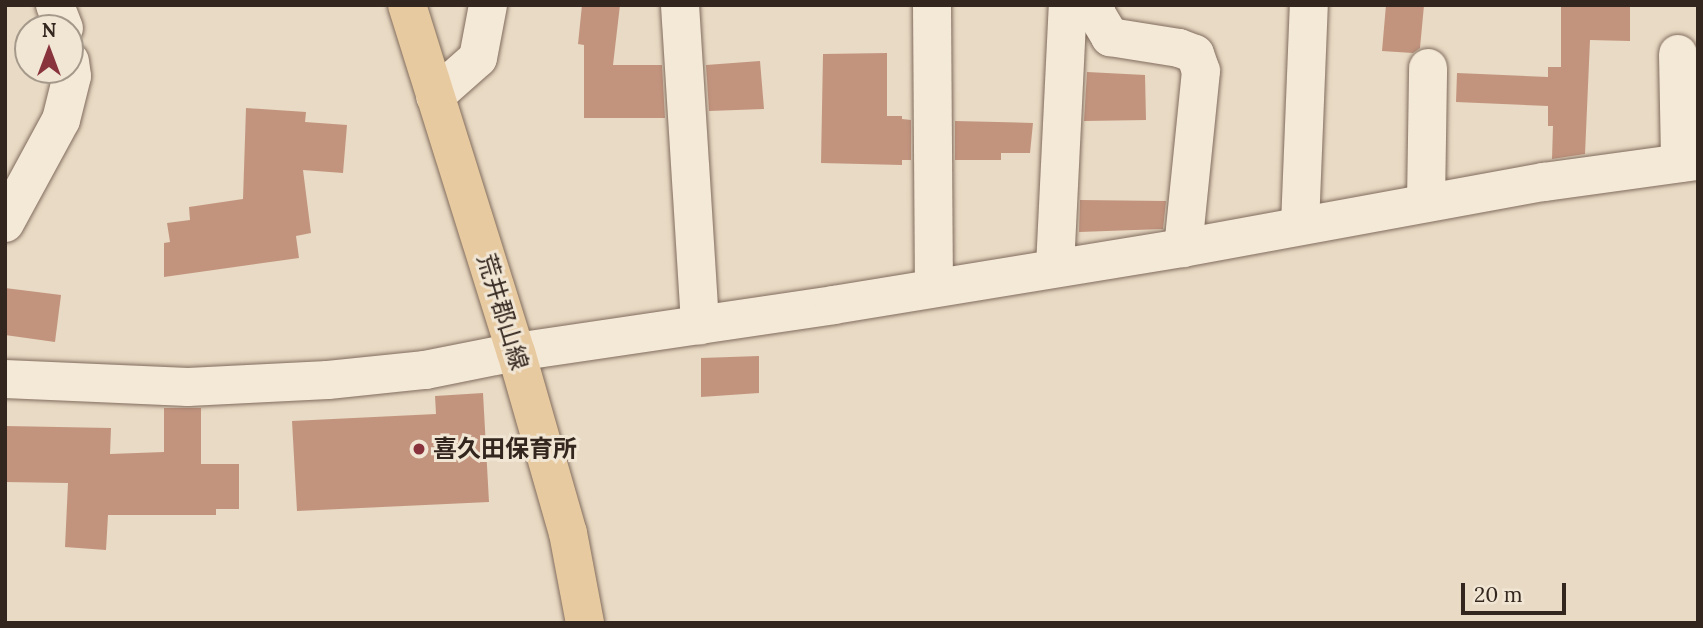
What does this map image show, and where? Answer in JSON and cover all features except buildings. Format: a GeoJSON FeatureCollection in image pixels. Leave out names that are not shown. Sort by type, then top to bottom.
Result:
{"type":"FeatureCollection","features":[{"type":"Feature","properties":{"kind":"main road","name":"荒井郡山線"},"geometry":{"type":"LineString","coordinates":[[407,5],[516,352],[568,533],[586,623]]}},
{"type":"Feature","properties":{"kind":"street"},"geometry":{"type":"LineString","coordinates":[[435,96],[478,58],[488,5]]}},
{"type":"Feature","properties":{"kind":"street"},"geometry":{"type":"LineString","coordinates":[[680,5],[700,325]]}},
{"type":"Feature","properties":{"kind":"street"},"geometry":{"type":"LineString","coordinates":[[932,5],[934,288]]}},
{"type":"Feature","properties":{"kind":"street"},"geometry":{"type":"LineString","coordinates":[[1055,267],[1068,5]]}},
{"type":"Feature","properties":{"kind":"street"},"geometry":{"type":"LineString","coordinates":[[1095,5],[1097,15],[1110,37],[1179,48],[1195,54],[1201,71],[1183,248]]}},
{"type":"Feature","properties":{"kind":"street"},"geometry":{"type":"LineString","coordinates":[[1300,225],[1309,5]]}},
{"type":"Feature","properties":{"kind":"street"},"geometry":{"type":"LineString","coordinates":[[5,379],[188,387],[328,380],[425,370],[516,352],[1183,248],[1426,202],[1689,162],[1678,54]]}},
{"type":"Feature","properties":{"kind":"street"},"geometry":{"type":"LineString","coordinates":[[1426,202],[1428,68]]}},
{"type":"Feature","properties":{"kind":"street"},"geometry":{"type":"LineString","coordinates":[[5,223],[61,120],[70,84]]}},
{"type":"Feature","properties":{"kind":"place","name":"喜久田保育所"},"geometry":{"type":"Point","coordinates":[419,449]}}]}
